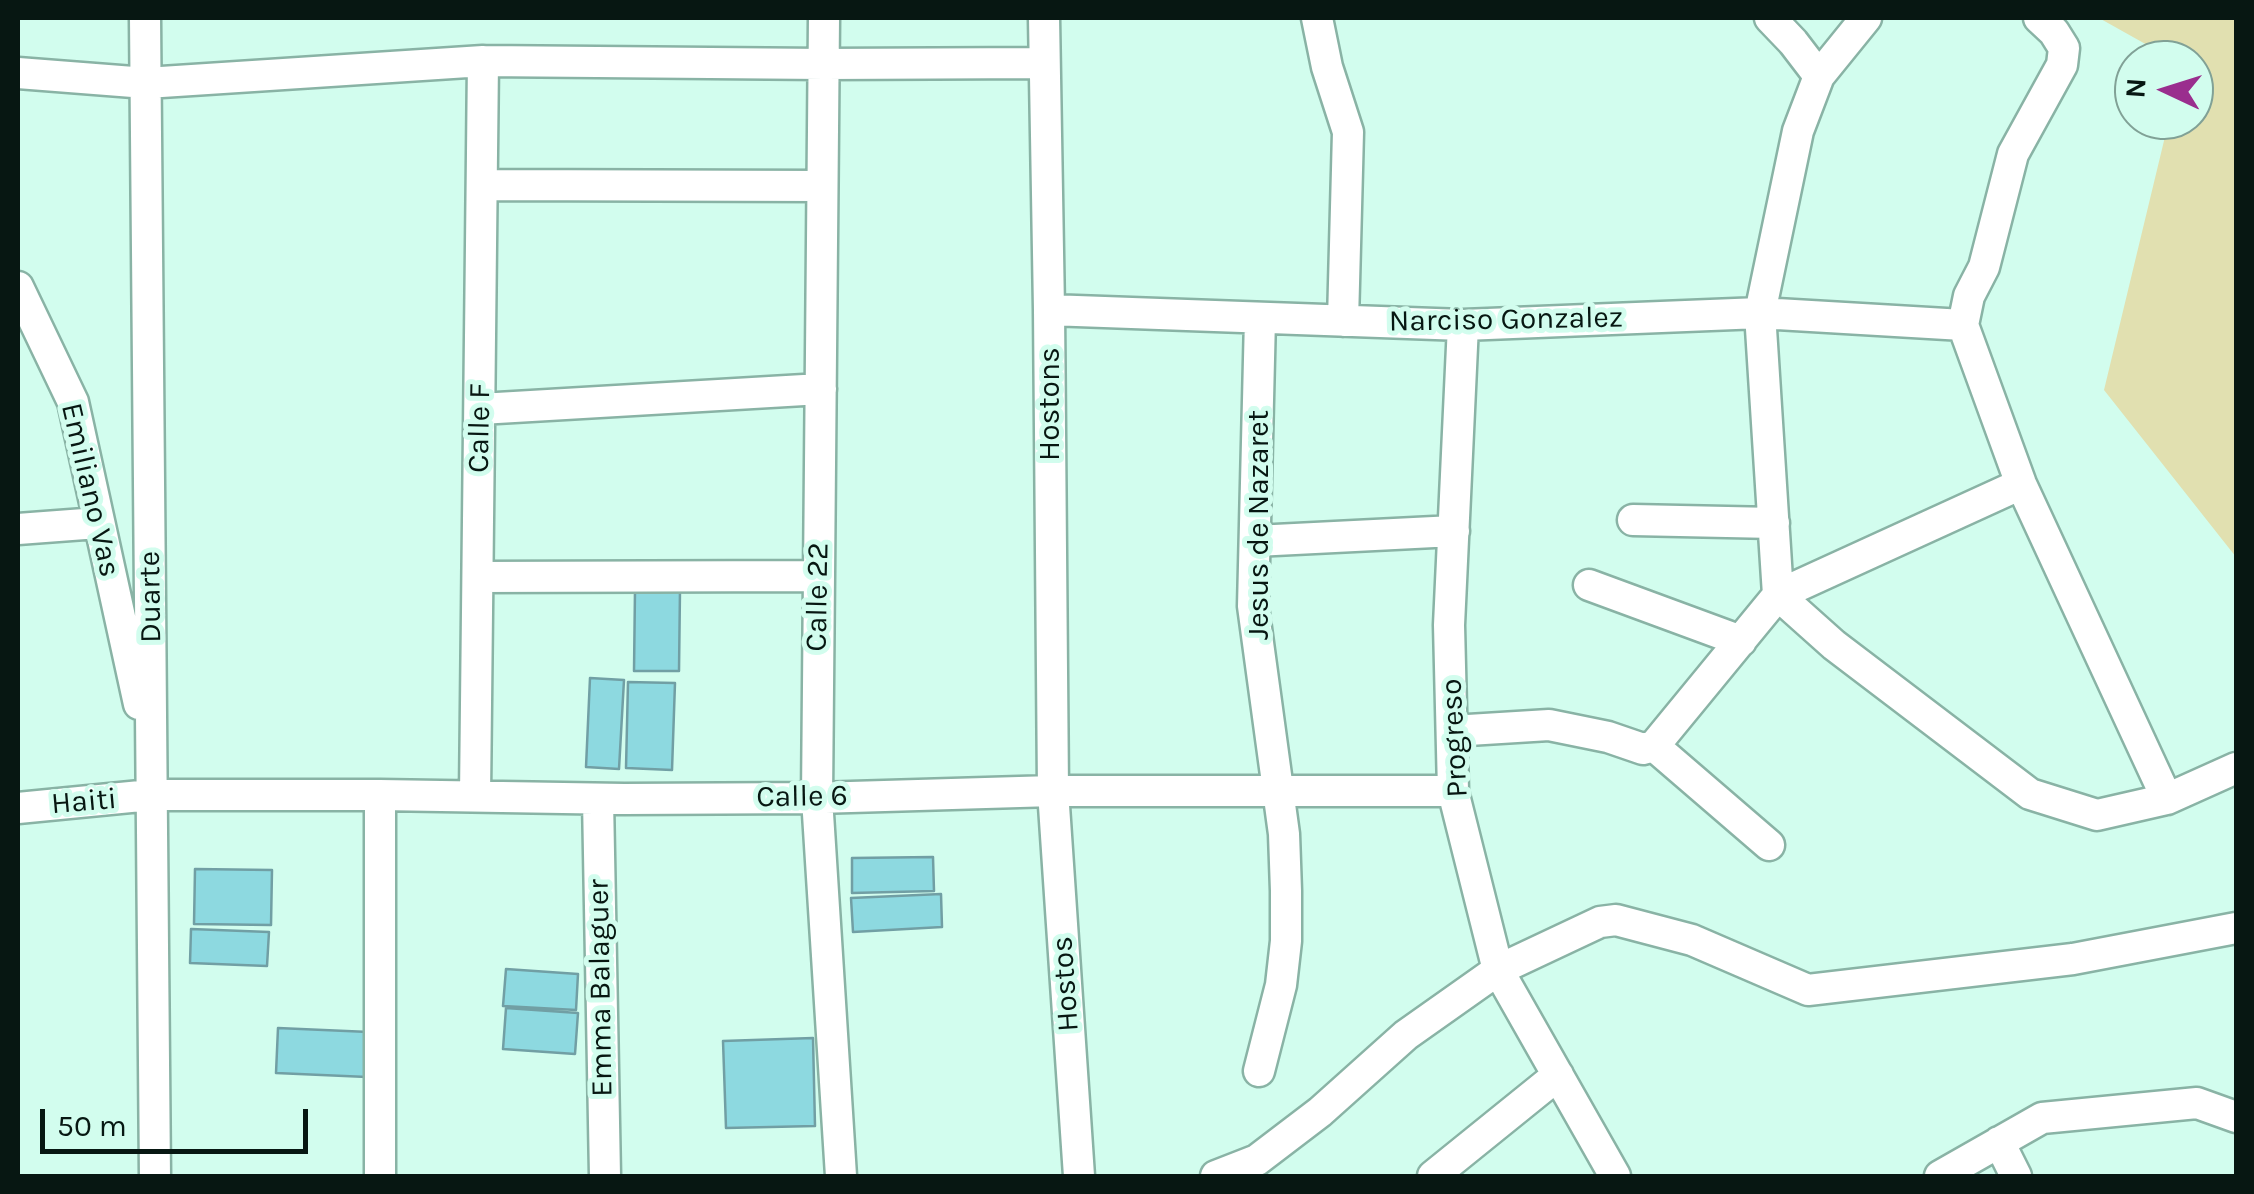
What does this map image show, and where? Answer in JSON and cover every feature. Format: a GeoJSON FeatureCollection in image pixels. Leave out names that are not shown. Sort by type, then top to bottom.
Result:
{"type":"FeatureCollection","features":[{"type":"Feature","properties":{"kind":"street","name":"Duarte"},"geometry":{"type":"LineString","coordinates":[[146,18],[155,1176]]}},
{"type":"Feature","properties":{"kind":"street","name":"Calle 22"},"geometry":{"type":"LineString","coordinates":[[824,18],[816,798],[841,1176]]}},
{"type":"Feature","properties":{"kind":"street","name":"Hostons"},"geometry":{"type":"LineString","coordinates":[[1044,18],[1053,791]]}},
{"type":"Feature","properties":{"kind":"street"},"geometry":{"type":"LineString","coordinates":[[1316,18],[1348,132],[1343,321]]}},
{"type":"Feature","properties":{"kind":"street"},"geometry":{"type":"LineString","coordinates":[[1770,18],[1820,76]]}},
{"type":"Feature","properties":{"kind":"street"},"geometry":{"type":"LineString","coordinates":[[1866,18],[1820,76],[1798,131],[1760,313],[1778,596],[1834,645],[2030,794],[2096,815],[2167,799],[2236,768]]}},
{"type":"Feature","properties":{"kind":"street"},"geometry":{"type":"LineString","coordinates":[[2040,18],[2064,48],[2062,65],[2013,154],[1984,267],[1969,296],[1962,325],[2021,484],[2167,799]]}},
{"type":"Feature","properties":{"kind":"street"},"geometry":{"type":"LineString","coordinates":[[18,73],[146,83],[483,61],[1044,63]]}},
{"type":"Feature","properties":{"kind":"street","name":"Calle F"},"geometry":{"type":"LineString","coordinates":[[476,796],[483,61]]}},
{"type":"Feature","properties":{"kind":"street"},"geometry":{"type":"LineString","coordinates":[[483,184],[822,186]]}},
{"type":"Feature","properties":{"kind":"street","name":"Emiliano Vas"},"geometry":{"type":"LineString","coordinates":[[18,286],[72,402],[153,760]]}},
{"type":"Feature","properties":{"kind":"street","name":"Narciso Gonzalez"},"geometry":{"type":"LineString","coordinates":[[1049,310],[1462,325],[1760,313],[1962,325]]}},
{"type":"Feature","properties":{"kind":"street","name":"Jesus de Nazaret"},"geometry":{"type":"LineString","coordinates":[[1260,318],[1253,606],[1284,834],[1286,941],[1282,985],[1260,1071]]}},
{"type":"Feature","properties":{"kind":"street","name":"Progreso"},"geometry":{"type":"LineString","coordinates":[[1462,325],[1449,625],[1453,790],[1498,970],[1615,1176]]}},
{"type":"Feature","properties":{"kind":"street"},"geometry":{"type":"LineString","coordinates":[[480,409],[821,389]]}},
{"type":"Feature","properties":{"kind":"street"},"geometry":{"type":"LineString","coordinates":[[1452,732],[1549,725],[1608,737],[1644,750],[1654,746],[1778,596],[2021,484]]}},
{"type":"Feature","properties":{"kind":"street"},"geometry":{"type":"LineString","coordinates":[[1633,520],[1774,523]]}},
{"type":"Feature","properties":{"kind":"street"},"geometry":{"type":"LineString","coordinates":[[18,530],[98,524]]}},
{"type":"Feature","properties":{"kind":"street"},"geometry":{"type":"LineString","coordinates":[[1256,541],[1454,532]]}},
{"type":"Feature","properties":{"kind":"street"},"geometry":{"type":"LineString","coordinates":[[478,577],[818,576]]}},
{"type":"Feature","properties":{"kind":"street"},"geometry":{"type":"LineString","coordinates":[[1590,585],[1741,640]]}},
{"type":"Feature","properties":{"kind":"street"},"geometry":{"type":"LineString","coordinates":[[1654,746],[1769,846]]}},
{"type":"Feature","properties":{"kind":"street","name":"Calle 6"},"geometry":{"type":"LineString","coordinates":[[151,795],[598,799],[1053,791],[1453,790]]}},
{"type":"Feature","properties":{"kind":"street","name":"Hostos"},"geometry":{"type":"LineString","coordinates":[[1053,791],[1079,1176]]}},
{"type":"Feature","properties":{"kind":"street","name":"Haiti"},"geometry":{"type":"LineString","coordinates":[[18,808],[151,795]]}},
{"type":"Feature","properties":{"kind":"street"},"geometry":{"type":"LineString","coordinates":[[380,795],[380,1176]]}},
{"type":"Feature","properties":{"kind":"street","name":"Emma Balaguer"},"geometry":{"type":"LineString","coordinates":[[598,799],[605,1176]]}},
{"type":"Feature","properties":{"kind":"street"},"geometry":{"type":"LineString","coordinates":[[1216,1176],[1257,1160],[1320,1112],[1406,1034],[1498,970],[1600,922],[1616,920],[1692,940],[1808,990],[2073,959],[2236,928]]}},
{"type":"Feature","properties":{"kind":"street"},"geometry":{"type":"LineString","coordinates":[[1433,1176],[1558,1074]]}},
{"type":"Feature","properties":{"kind":"street"},"geometry":{"type":"LineString","coordinates":[[1940,1176],[2042,1118],[2197,1104],[2236,1117]]}},
{"type":"Feature","properties":{"kind":"street"},"geometry":{"type":"LineString","coordinates":[[2000,1142],[2016,1176]]}},
{"type":"Feature","properties":{"kind":"green space"},"geometry":{"type":"Polygon","coordinates":[[[2099,18],[2236,18],[2236,557],[2104,390],[2164,140],[2214,140],[2214,40],[2138,40],[2099,18]]]}},
{"type":"Feature","properties":{"kind":"building"},"geometry":{"type":"Polygon","coordinates":[[[635,590],[680,590],[679,671],[634,671],[635,590]]]}},
{"type":"Feature","properties":{"kind":"building"},"geometry":{"type":"Polygon","coordinates":[[[590,678],[624,680],[619,769],[586,767],[590,678]]]}},
{"type":"Feature","properties":{"kind":"building"},"geometry":{"type":"Polygon","coordinates":[[[628,682],[675,683],[672,770],[626,768],[628,682]]]}},
{"type":"Feature","properties":{"kind":"building"},"geometry":{"type":"Polygon","coordinates":[[[933,857],[934,891],[852,893],[852,858],[933,857]]]}},
{"type":"Feature","properties":{"kind":"building"},"geometry":{"type":"Polygon","coordinates":[[[195,869],[272,870],[271,925],[194,924],[195,869]]]}},
{"type":"Feature","properties":{"kind":"building"},"geometry":{"type":"Polygon","coordinates":[[[941,894],[942,927],[853,932],[851,898],[941,894]]]}},
{"type":"Feature","properties":{"kind":"building"},"geometry":{"type":"Polygon","coordinates":[[[191,929],[269,932],[267,966],[190,963],[191,929]]]}},
{"type":"Feature","properties":{"kind":"building"},"geometry":{"type":"Polygon","coordinates":[[[506,969],[578,974],[576,1010],[503,1006],[506,969]]]}},
{"type":"Feature","properties":{"kind":"building"},"geometry":{"type":"Polygon","coordinates":[[[506,1008],[578,1013],[575,1054],[503,1049],[506,1008]]]}},
{"type":"Feature","properties":{"kind":"building"},"geometry":{"type":"Polygon","coordinates":[[[278,1028],[369,1032],[367,1077],[276,1073],[278,1028]]]}},
{"type":"Feature","properties":{"kind":"building"},"geometry":{"type":"Polygon","coordinates":[[[813,1038],[815,1126],[726,1128],[723,1041],[813,1038]]]}}]}
